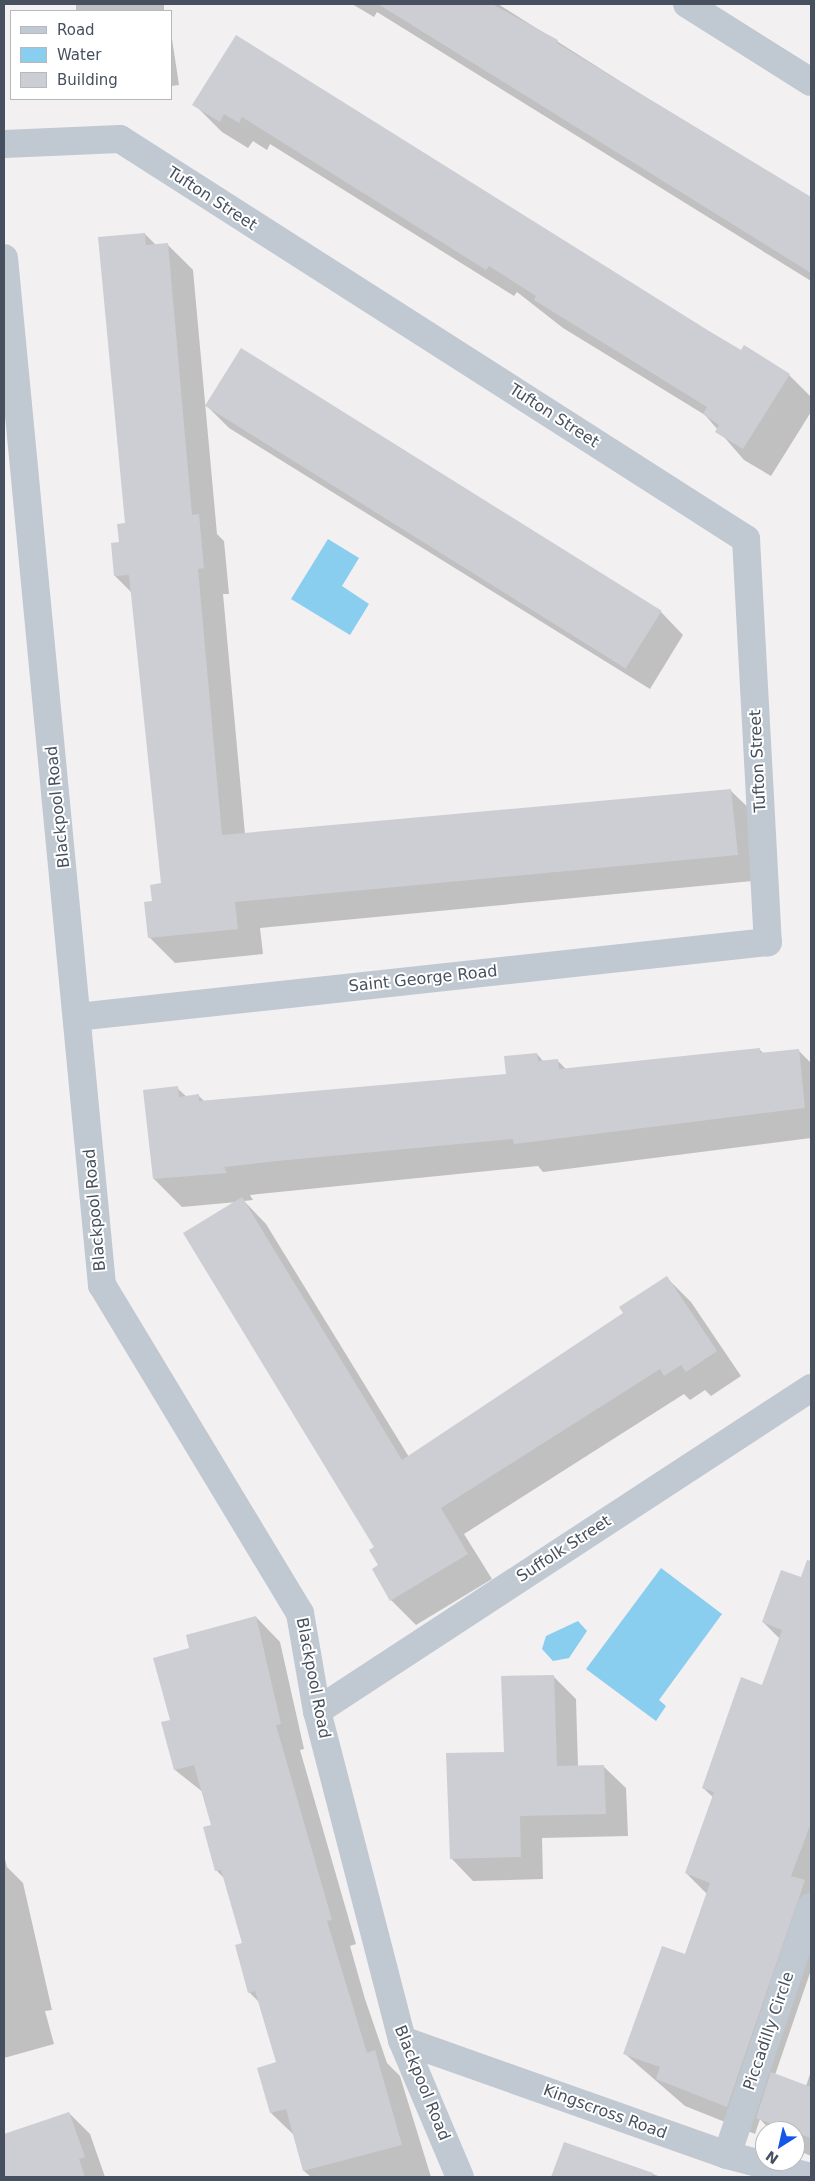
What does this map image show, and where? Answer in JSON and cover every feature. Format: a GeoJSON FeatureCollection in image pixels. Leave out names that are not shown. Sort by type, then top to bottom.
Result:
{"type":"FeatureCollection","features":[{"type":"Feature","properties":{"kind":"street"},"geometry":{"type":"LineString","coordinates":[[687,4],[811,82]]}},
{"type":"Feature","properties":{"kind":"street","name":"Tufton Street"},"geometry":{"type":"LineString","coordinates":[[4,144],[120,139],[746,539],[768,942]]}},
{"type":"Feature","properties":{"kind":"street","name":"Blackpool Road"},"geometry":{"type":"LineString","coordinates":[[4,258],[78,1017],[102,1285],[300,1613],[317,1711],[402,2040],[460,2177]]}},
{"type":"Feature","properties":{"kind":"street","name":"Saint George Road"},"geometry":{"type":"LineString","coordinates":[[78,1017],[768,942]]}},
{"type":"Feature","properties":{"kind":"street","name":"Suffolk Street"},"geometry":{"type":"LineString","coordinates":[[317,1711],[811,1388]]}},
{"type":"Feature","properties":{"kind":"street","name":"Piccadilly Circle"},"geometry":{"type":"LineString","coordinates":[[727,2155],[811,1907]]}},
{"type":"Feature","properties":{"kind":"street","name":"Kingscross Road"},"geometry":{"type":"LineString","coordinates":[[402,2040],[727,2155],[811,2177]]}},
{"type":"Feature","properties":{"kind":"water"},"geometry":{"type":"Polygon","coordinates":[[[328,539],[359,558],[342,586],[369,604],[350,635],[291,599],[328,539]]]}},
{"type":"Feature","properties":{"kind":"water"},"geometry":{"type":"Polygon","coordinates":[[[661,1568],[722,1614],[659,1700],[666,1706],[656,1721],[586,1669],[661,1568]]]}},
{"type":"Feature","properties":{"kind":"water"},"geometry":{"type":"Polygon","coordinates":[[[578,1621],[587,1631],[569,1658],[553,1661],[542,1649],[546,1636],[578,1621]]]}},
{"type":"Feature","properties":{"kind":"building"},"geometry":{"type":"Polygon","coordinates":[[[378,4],[492,4],[558,40],[557,43],[811,197],[811,273],[378,4]]]}},
{"type":"Feature","properties":{"kind":"building"},"geometry":{"type":"Polygon","coordinates":[[[236,35],[709,331],[741,350],[744,345],[790,374],[743,449],[715,432],[719,425],[703,414],[707,407],[534,300],[536,296],[489,266],[486,270],[242,117],[239,123],[224,114],[220,122],[192,105],[236,35]]]}},
{"type":"Feature","properties":{"kind":"building"},"geometry":{"type":"Polygon","coordinates":[[[145,233],[146,245],[168,243],[192,515],[199,514],[204,568],[198,569],[222,835],[731,789],[738,855],[235,902],[238,929],[148,938],[144,902],[152,901],[150,885],[161,883],[129,575],[114,576],[111,543],[119,542],[117,524],[125,523],[98,237],[145,233]]]}},
{"type":"Feature","properties":{"kind":"building"},"geometry":{"type":"Polygon","coordinates":[[[241,348],[662,611],[626,669],[205,406],[241,348]]]}},
{"type":"Feature","properties":{"kind":"building"},"geometry":{"type":"Polygon","coordinates":[[[760,1048],[760,1053],[799,1049],[805,1108],[514,1144],[513,1139],[277,1161],[224,1167],[227,1173],[153,1179],[143,1090],[178,1086],[179,1097],[199,1094],[199,1101],[506,1074],[504,1056],[537,1053],[538,1061],[558,1059],[559,1069],[760,1048]]]}},
{"type":"Feature","properties":{"kind":"building"},"geometry":{"type":"Polygon","coordinates":[[[242,1197],[402,1460],[623,1313],[619,1307],[667,1276],[717,1351],[686,1372],[681,1365],[664,1376],[660,1369],[441,1508],[468,1554],[390,1601],[372,1569],[378,1565],[369,1550],[374,1547],[183,1233],[242,1197]]]}},
{"type":"Feature","properties":{"kind":"building"},"geometry":{"type":"Polygon","coordinates":[[[807,1560],[811,1561],[811,1823],[791,1876],[805,1880],[727,2107],[656,2079],[660,2067],[623,2054],[662,1946],[685,1954],[710,1883],[685,1873],[714,1792],[702,1788],[741,1677],[762,1685],[782,1630],[762,1622],[781,1570],[801,1577],[807,1560]]]}},
{"type":"Feature","properties":{"kind":"building"},"geometry":{"type":"Polygon","coordinates":[[[256,1616],[281,1724],[276,1725],[332,1920],[327,1921],[367,2053],[375,2050],[402,2145],[303,2171],[286,2109],[270,2113],[257,2068],[276,2062],[255,1991],[248,1993],[235,1945],[242,1943],[221,1870],[215,1871],[203,1827],[211,1825],[194,1765],[174,1770],[161,1722],[170,1720],[153,1658],[189,1648],[186,1635],[256,1616]]]}},
{"type":"Feature","properties":{"kind":"building"},"geometry":{"type":"Polygon","coordinates":[[[554,1675],[557,1766],[604,1765],[606,1814],[520,1816],[521,1857],[450,1859],[446,1753],[504,1752],[501,1676],[554,1675]]]}},
{"type":"Feature","properties":{"kind":"building"},"geometry":{"type":"Polygon","coordinates":[[[771,2072],[811,2087],[811,2138],[805,2136],[805,2121],[764,2121],[756,2118],[771,2072]]]}},
{"type":"Feature","properties":{"kind":"building"},"geometry":{"type":"Polygon","coordinates":[[[69,2112],[85,2157],[79,2159],[85,2177],[4,2177],[4,2134],[69,2112]]]}},
{"type":"Feature","properties":{"kind":"building"},"geometry":{"type":"Polygon","coordinates":[[[564,2142],[653,2173],[652,2177],[551,2177],[564,2142]]]}}]}
